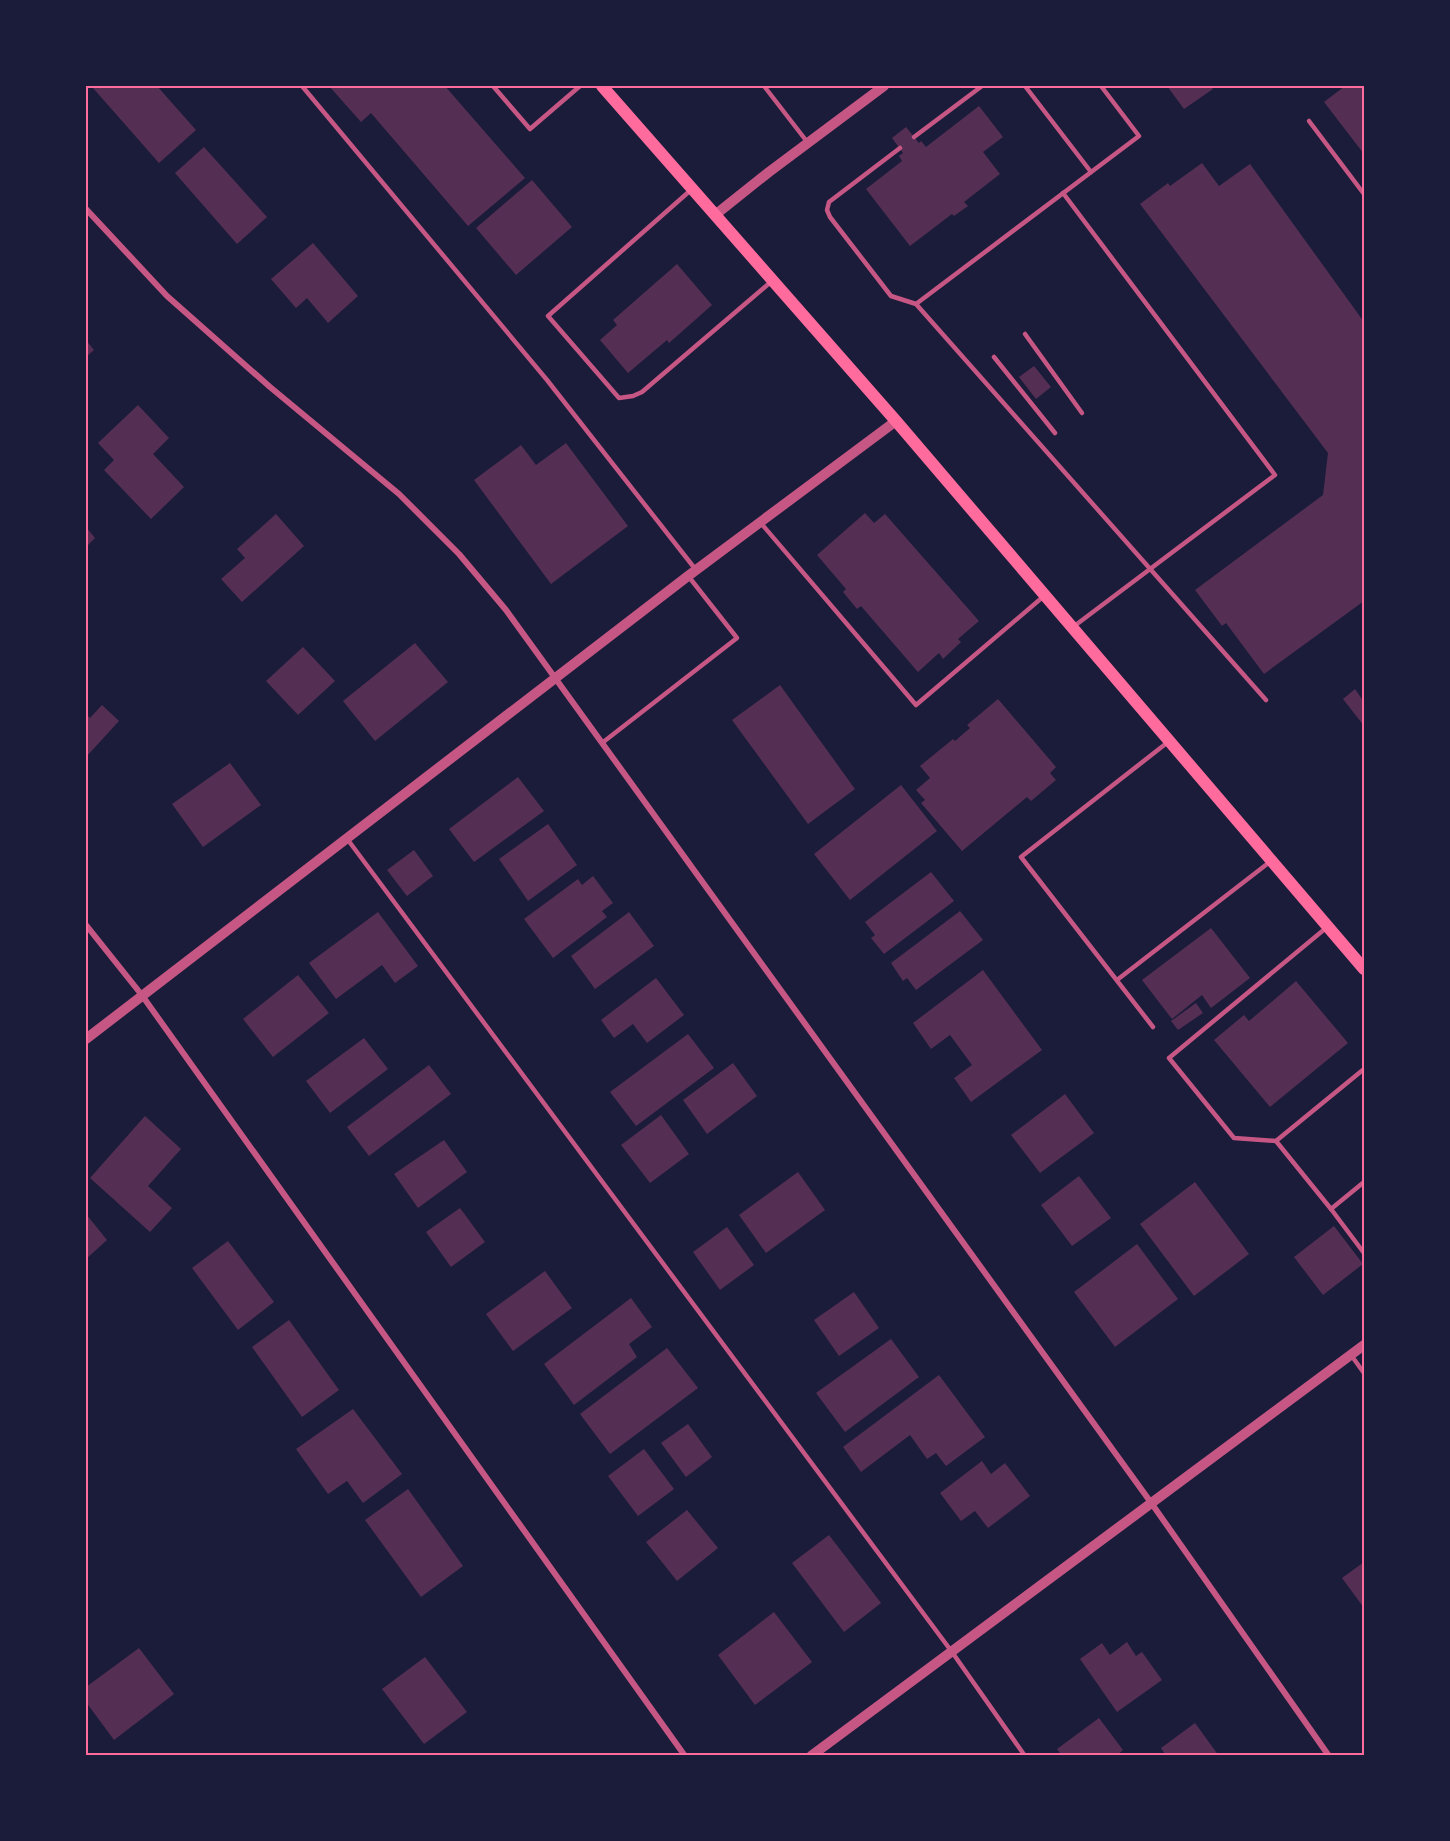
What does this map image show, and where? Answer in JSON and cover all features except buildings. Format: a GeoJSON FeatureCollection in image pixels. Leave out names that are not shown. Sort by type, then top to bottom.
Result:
{"type":"FeatureCollection","features":[{"type":"Feature","properties":{"kind":"main road"},"geometry":{"type":"LineString","coordinates":[[602,86],[896,421],[1365,969]]}},
{"type":"Feature","properties":{"kind":"street"},"geometry":{"type":"LineString","coordinates":[[715,215],[884,86]]}},
{"type":"Feature","properties":{"kind":"street"},"geometry":{"type":"LineString","coordinates":[[86,209],[167,297],[270,387],[399,494],[459,554],[506,610],[1152,1504],[1329,1755]]}},
{"type":"Feature","properties":{"kind":"street"},"geometry":{"type":"LineString","coordinates":[[86,1038],[692,573],[896,421]]}},
{"type":"Feature","properties":{"kind":"street"},"geometry":{"type":"LineString","coordinates":[[86,926],[141,994],[685,1755]]}},
{"type":"Feature","properties":{"kind":"street"},"geometry":{"type":"LineString","coordinates":[[811,1755],[1365,1345]]}},
{"type":"Feature","properties":{"kind":"lane"},"geometry":{"type":"LineString","coordinates":[[302,86],[547,380],[692,573],[737,638],[602,743]]}},
{"type":"Feature","properties":{"kind":"lane"},"geometry":{"type":"LineString","coordinates":[[493,86],[531,129],[580,86]]}},
{"type":"Feature","properties":{"kind":"lane"},"geometry":{"type":"LineString","coordinates":[[765,86],[808,143]]}},
{"type":"Feature","properties":{"kind":"lane"},"geometry":{"type":"LineString","coordinates":[[914,137],[982,86]]}},
{"type":"Feature","properties":{"kind":"lane"},"geometry":{"type":"LineString","coordinates":[[1025,86],[1091,172]]}},
{"type":"Feature","properties":{"kind":"lane"},"geometry":{"type":"LineString","coordinates":[[916,304],[1139,136],[1101,86]]}},
{"type":"Feature","properties":{"kind":"lane"},"geometry":{"type":"LineString","coordinates":[[1309,122],[1365,194]]}},
{"type":"Feature","properties":{"kind":"lane"},"geometry":{"type":"LineString","coordinates":[[900,148],[829,202],[827,210],[830,217],[891,296],[916,304],[1266,700]]}},
{"type":"Feature","properties":{"kind":"lane"},"geometry":{"type":"LineString","coordinates":[[693,188],[548,316],[620,398],[633,396],[642,392],[772,281]]}},
{"type":"Feature","properties":{"kind":"lane"},"geometry":{"type":"LineString","coordinates":[[1063,193],[1275,475],[1072,627]]}},
{"type":"Feature","properties":{"kind":"lane"},"geometry":{"type":"LineString","coordinates":[[1025,334],[1082,413]]}},
{"type":"Feature","properties":{"kind":"lane"},"geometry":{"type":"LineString","coordinates":[[994,357],[1055,433]]}},
{"type":"Feature","properties":{"kind":"lane"},"geometry":{"type":"LineString","coordinates":[[760,522],[916,705],[1045,595]]}},
{"type":"Feature","properties":{"kind":"lane"},"geometry":{"type":"LineString","coordinates":[[1153,1027],[1021,857],[1170,741]]}},
{"type":"Feature","properties":{"kind":"lane"},"geometry":{"type":"LineString","coordinates":[[347,837],[952,1652],[1025,1755]]}},
{"type":"Feature","properties":{"kind":"lane"},"geometry":{"type":"LineString","coordinates":[[1117,980],[1272,860]]}},
{"type":"Feature","properties":{"kind":"lane"},"geometry":{"type":"LineString","coordinates":[[1328,926],[1169,1058],[1234,1138],[1276,1141],[1365,1069]]}},
{"type":"Feature","properties":{"kind":"lane"},"geometry":{"type":"LineString","coordinates":[[1276,1141],[1365,1252]]}},
{"type":"Feature","properties":{"kind":"lane"},"geometry":{"type":"LineString","coordinates":[[1331,1209],[1365,1182]]}},
{"type":"Feature","properties":{"kind":"lane"},"geometry":{"type":"LineString","coordinates":[[1351,1355],[1365,1373]]}}]}
